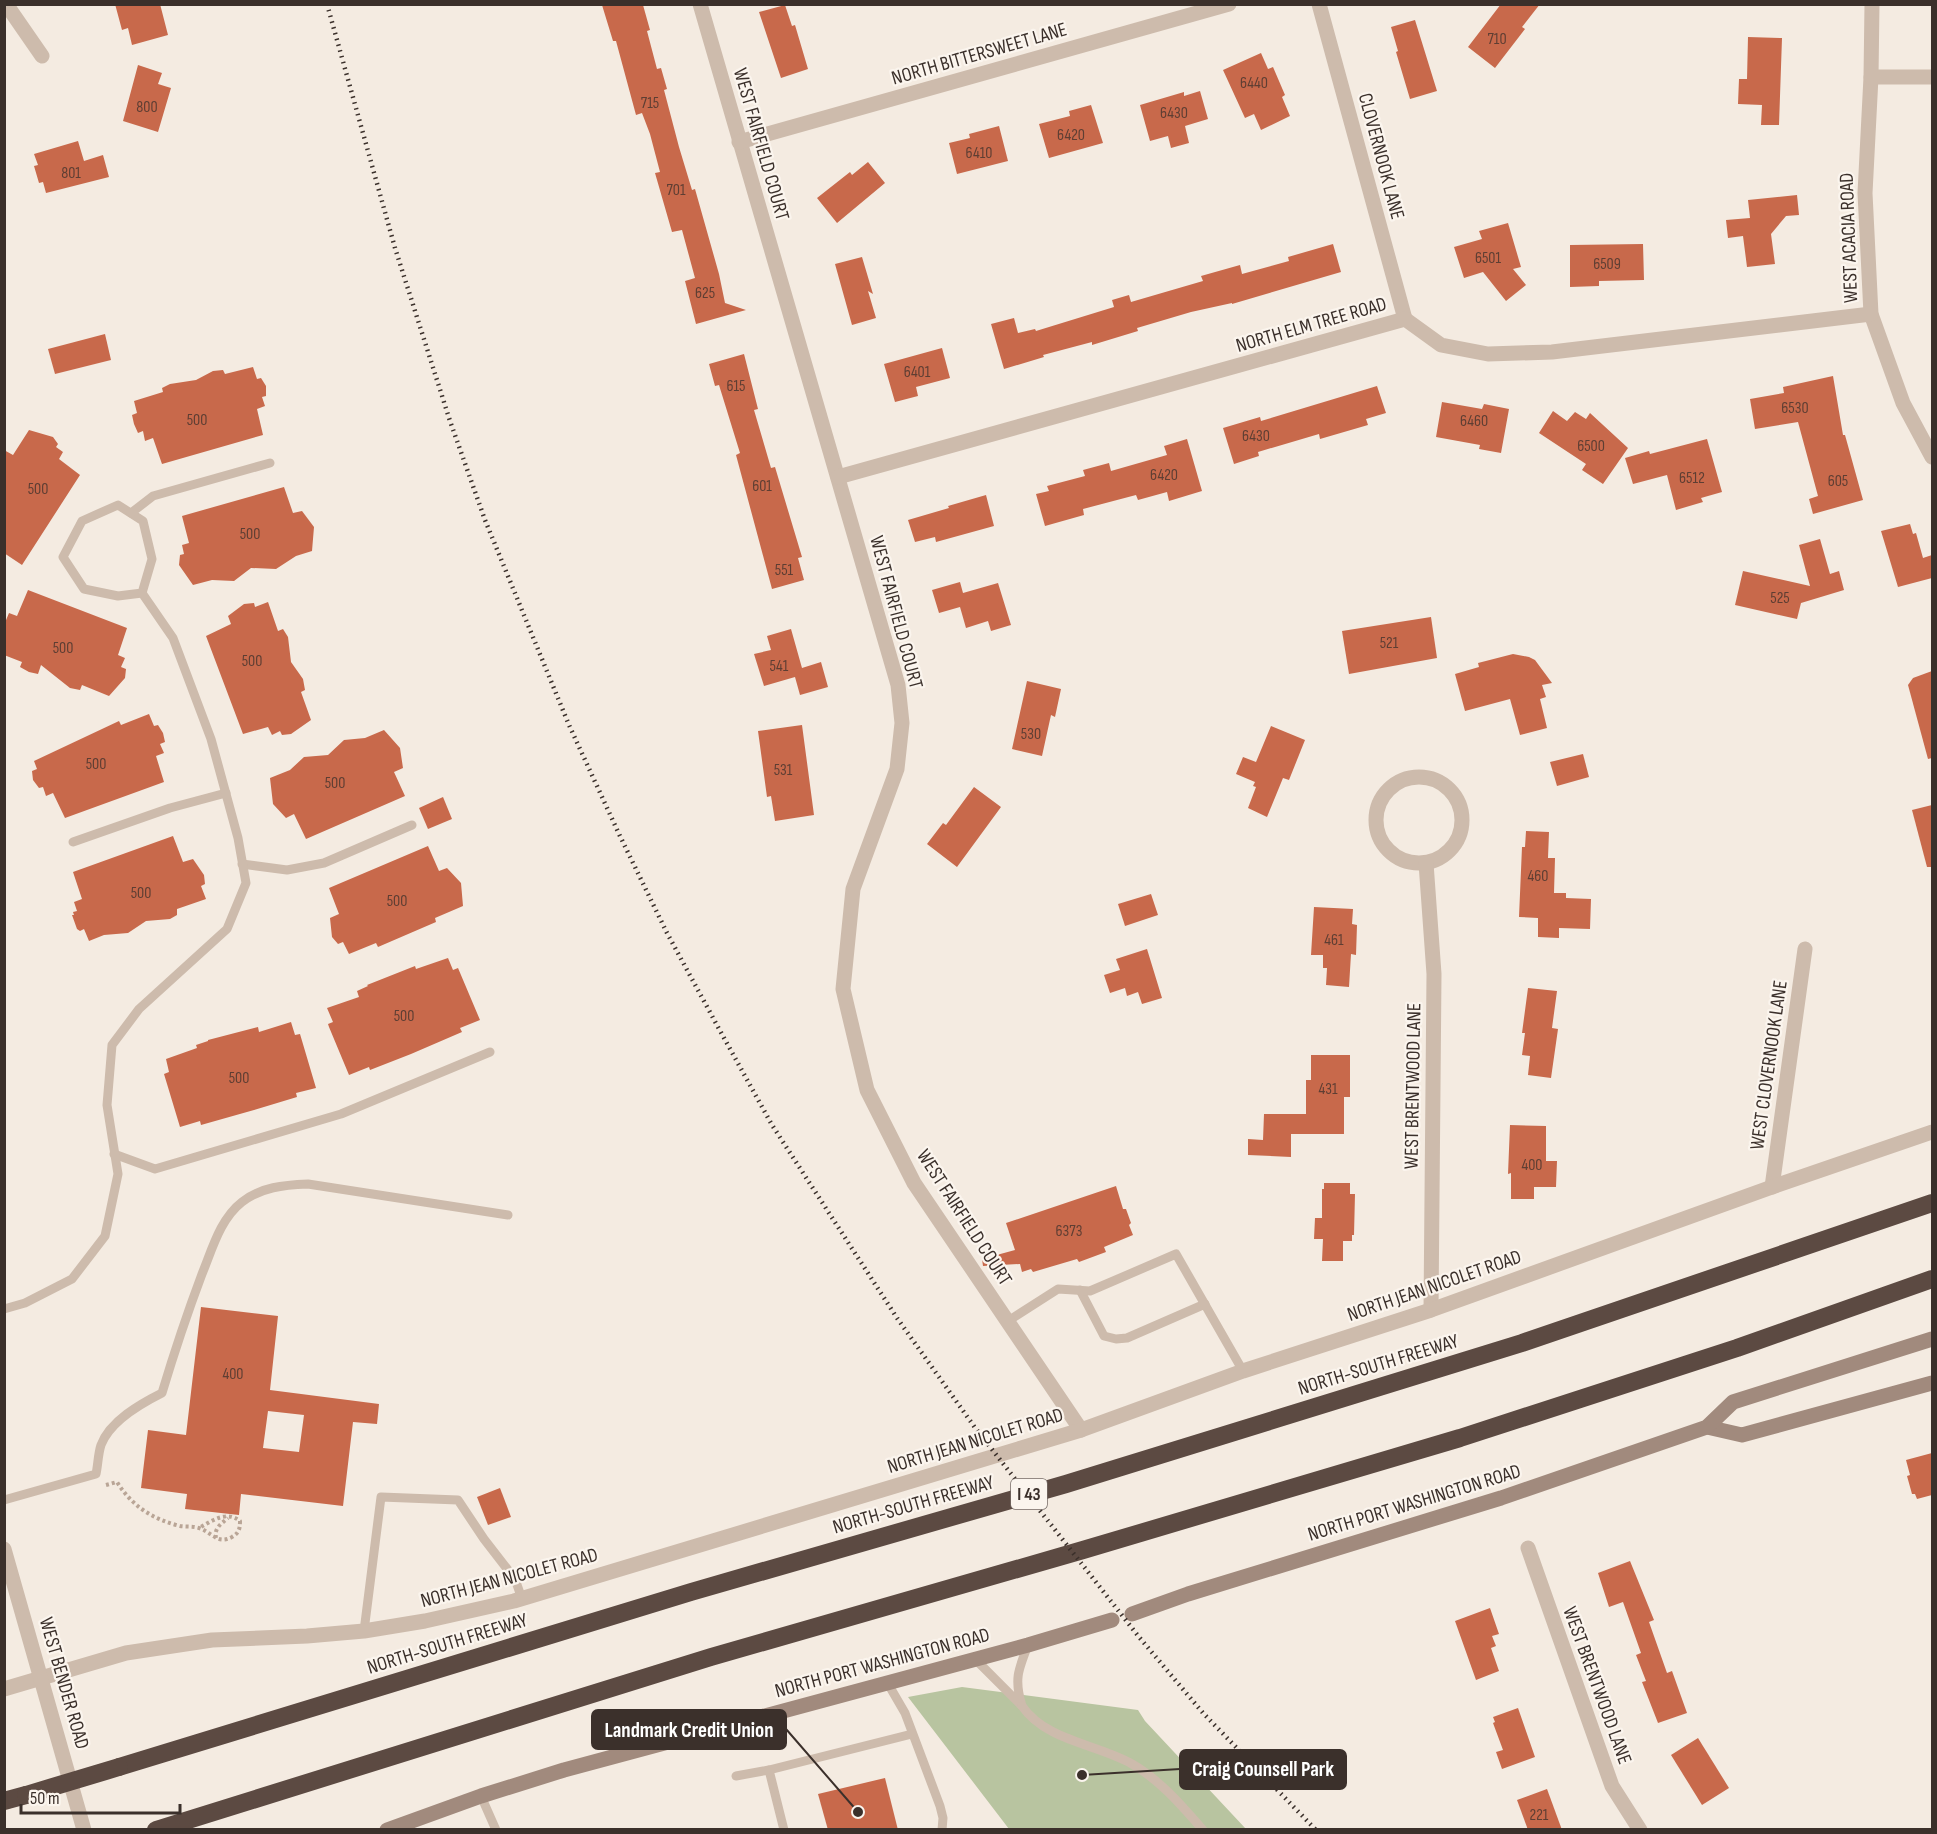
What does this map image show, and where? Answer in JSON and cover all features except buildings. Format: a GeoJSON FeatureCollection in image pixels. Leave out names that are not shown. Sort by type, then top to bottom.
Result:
{"type":"FeatureCollection","features":[{"type":"Feature","properties":{"kind":"highway","name":"NORTH-SOUTH FREEWAY"},"geometry":{"type":"LineString","coordinates":[[4,1801],[691,1592],[1066,1484],[1510,1347],[1932,1203]]}},
{"type":"Feature","properties":{"kind":"highway"},"geometry":{"type":"LineString","coordinates":[[156,1830],[711,1657],[1460,1438],[1737,1348],[1932,1279]]}},
{"type":"Feature","properties":{"kind":"main road","name":"NORTH PORT WASHINGTON ROAD"},"geometry":{"type":"LineString","coordinates":[[1132,1614],[1188,1594],[1501,1498],[1707,1427],[1732,1402],[1932,1339]]}},
{"type":"Feature","properties":{"kind":"main road"},"geometry":{"type":"LineString","coordinates":[[1707,1427],[1742,1435],[1932,1383]]}},
{"type":"Feature","properties":{"kind":"main road","name":"NORTH PORT WASHINGTON ROAD"},"geometry":{"type":"LineString","coordinates":[[387,1830],[481,1796],[564,1770],[1028,1645],[1112,1620]]}},
{"type":"Feature","properties":{"kind":"street"},"geometry":{"type":"LineString","coordinates":[[6,4],[42,56]]}},
{"type":"Feature","properties":{"kind":"street","name":"WEST FAIRFIELD COURT"},"geometry":{"type":"LineString","coordinates":[[700,4],[898,685],[902,723],[897,769],[853,889],[843,989],[867,1090],[914,1183],[1082,1430]]}},
{"type":"Feature","properties":{"kind":"street","name":"NORTH BITTERSWEET LANE"},"geometry":{"type":"LineString","coordinates":[[740,142],[1230,4]]}},
{"type":"Feature","properties":{"kind":"street","name":"CLOVERNOOK LANE"},"geometry":{"type":"LineString","coordinates":[[1319,4],[1405,319]]}},
{"type":"Feature","properties":{"kind":"street","name":"WEST ACACIA ROAD"},"geometry":{"type":"LineString","coordinates":[[1872,4],[1865,193],[1871,314],[1903,403],[1932,457]]}},
{"type":"Feature","properties":{"kind":"street"},"geometry":{"type":"LineString","coordinates":[[1871,77],[1932,77]]}},
{"type":"Feature","properties":{"kind":"street","name":"NORTH ELM TREE ROAD"},"geometry":{"type":"LineString","coordinates":[[838,477],[1405,319],[1441,345],[1488,354],[1552,352],[1871,314]]}},
{"type":"Feature","properties":{"kind":"street"},"geometry":{"type":"LineString","coordinates":[[1424,776],[1437,780],[1449,788],[1462,812],[1462,826],[1458,839],[1439,859],[1426,863],[1411,863],[1397,858],[1385,848],[1378,835],[1375,820],[1378,805],[1385,792],[1396,782],[1410,777],[1424,776]]}},
{"type":"Feature","properties":{"kind":"street","name":"WEST BRENTWOOD LANE"},"geometry":{"type":"LineString","coordinates":[[1426,863],[1434,974],[1431,1310]]}},
{"type":"Feature","properties":{"kind":"street","name":"WEST CLOVERNOOK LANE"},"geometry":{"type":"LineString","coordinates":[[1772,1186],[1805,949]]}},
{"type":"Feature","properties":{"kind":"street","name":"NORTH JEAN NICOLET ROAD"},"geometry":{"type":"LineString","coordinates":[[4,1689],[126,1653],[212,1640],[307,1636],[364,1630],[425,1621],[522,1599],[1082,1430],[1243,1371],[1431,1310],[1772,1186],[1932,1132]]}},
{"type":"Feature","properties":{"kind":"street","name":"WEST BRENTWOOD LANE"},"geometry":{"type":"LineString","coordinates":[[1528,1548],[1612,1786],[1640,1830]]}},
{"type":"Feature","properties":{"kind":"street","name":"WEST BENDER ROAD"},"geometry":{"type":"LineString","coordinates":[[4,1549],[84,1830]]}},
{"type":"Feature","properties":{"kind":"lane"},"geometry":{"type":"LineString","coordinates":[[131,513],[153,496],[270,463]]}},
{"type":"Feature","properties":{"kind":"lane"},"geometry":{"type":"LineString","coordinates":[[118,505],[143,521],[152,559],[142,593],[118,596],[84,589],[63,557],[82,521],[118,505]]}},
{"type":"Feature","properties":{"kind":"lane"},"geometry":{"type":"LineString","coordinates":[[4,1309],[25,1303],[72,1279],[105,1236],[117,1174],[107,1104],[112,1045],[139,1009],[227,929],[246,883],[211,739],[173,638],[142,593]]}},
{"type":"Feature","properties":{"kind":"lane"},"geometry":{"type":"LineString","coordinates":[[73,842],[170,808],[226,794]]}},
{"type":"Feature","properties":{"kind":"lane"},"geometry":{"type":"LineString","coordinates":[[242,864],[287,870],[324,863],[412,825]]}},
{"type":"Feature","properties":{"kind":"lane"},"geometry":{"type":"LineString","coordinates":[[114,1154],[155,1169],[341,1114],[490,1052]]}},
{"type":"Feature","properties":{"kind":"lane"},"geometry":{"type":"LineString","coordinates":[[4,1500],[96,1474],[102,1444],[117,1422],[138,1405],[162,1393],[180,1331],[222,1225],[241,1203],[262,1191],[284,1185],[308,1184],[508,1215]]}},
{"type":"Feature","properties":{"kind":"lane"},"geometry":{"type":"LineString","coordinates":[[1008,1321],[1058,1289],[1090,1291],[1176,1254],[1243,1371]]}},
{"type":"Feature","properties":{"kind":"lane"},"geometry":{"type":"LineString","coordinates":[[1080,1290],[1104,1336],[1116,1340],[1127,1338],[1205,1305]]}},
{"type":"Feature","properties":{"kind":"lane"},"geometry":{"type":"LineString","coordinates":[[364,1630],[381,1497],[458,1500],[515,1579],[522,1599]]}},
{"type":"Feature","properties":{"kind":"lane"},"geometry":{"type":"LineString","coordinates":[[1022,1706],[1017,1689],[1017,1676],[1028,1645]]}},
{"type":"Feature","properties":{"kind":"lane"},"geometry":{"type":"LineString","coordinates":[[975,1659],[1039,1723],[1057,1734],[1117,1756],[1134,1765],[1169,1794],[1203,1830]]}},
{"type":"Feature","properties":{"kind":"lane"},"geometry":{"type":"LineString","coordinates":[[887,1682],[904,1713],[940,1806],[943,1818],[942,1830]]}},
{"type":"Feature","properties":{"kind":"lane"},"geometry":{"type":"LineString","coordinates":[[736,1776],[770,1770],[912,1734]]}},
{"type":"Feature","properties":{"kind":"lane"},"geometry":{"type":"LineString","coordinates":[[770,1770],[784,1830]]}},
{"type":"Feature","properties":{"kind":"lane"},"geometry":{"type":"LineString","coordinates":[[481,1796],[496,1830]]}},
{"type":"Feature","properties":{"kind":"path"},"geometry":{"type":"LineString","coordinates":[[96,1488],[117,1482],[124,1493],[146,1513],[172,1524],[199,1528],[222,1540],[237,1534],[240,1521],[236,1518],[217,1515],[199,1528]]}},
{"type":"Feature","properties":{"kind":"path"},"geometry":{"type":"LineString","coordinates":[[216,1538],[215,1532],[228,1517]]}},
{"type":"Feature","properties":{"kind":"green space"},"geometry":{"type":"Polygon","coordinates":[[[962,1687],[1138,1710],[1145,1721],[1246,1829],[1009,1829],[908,1697],[962,1687]]]}},
{"type":"Feature","properties":{"kind":"railway"},"geometry":{"type":"LineString","coordinates":[[327,4],[395,248],[450,421],[485,520],[569,725],[667,933],[772,1125],[897,1318],[976,1429],[1139,1637],[1203,1713],[1316,1830]]}},
{"type":"Feature","properties":{"kind":"place","name":"Craig Counsell Park"},"geometry":{"type":"Point","coordinates":[1082,1775]}},
{"type":"Feature","properties":{"kind":"place","name":"Landmark Credit Union"},"geometry":{"type":"Point","coordinates":[858,1812]}}]}
